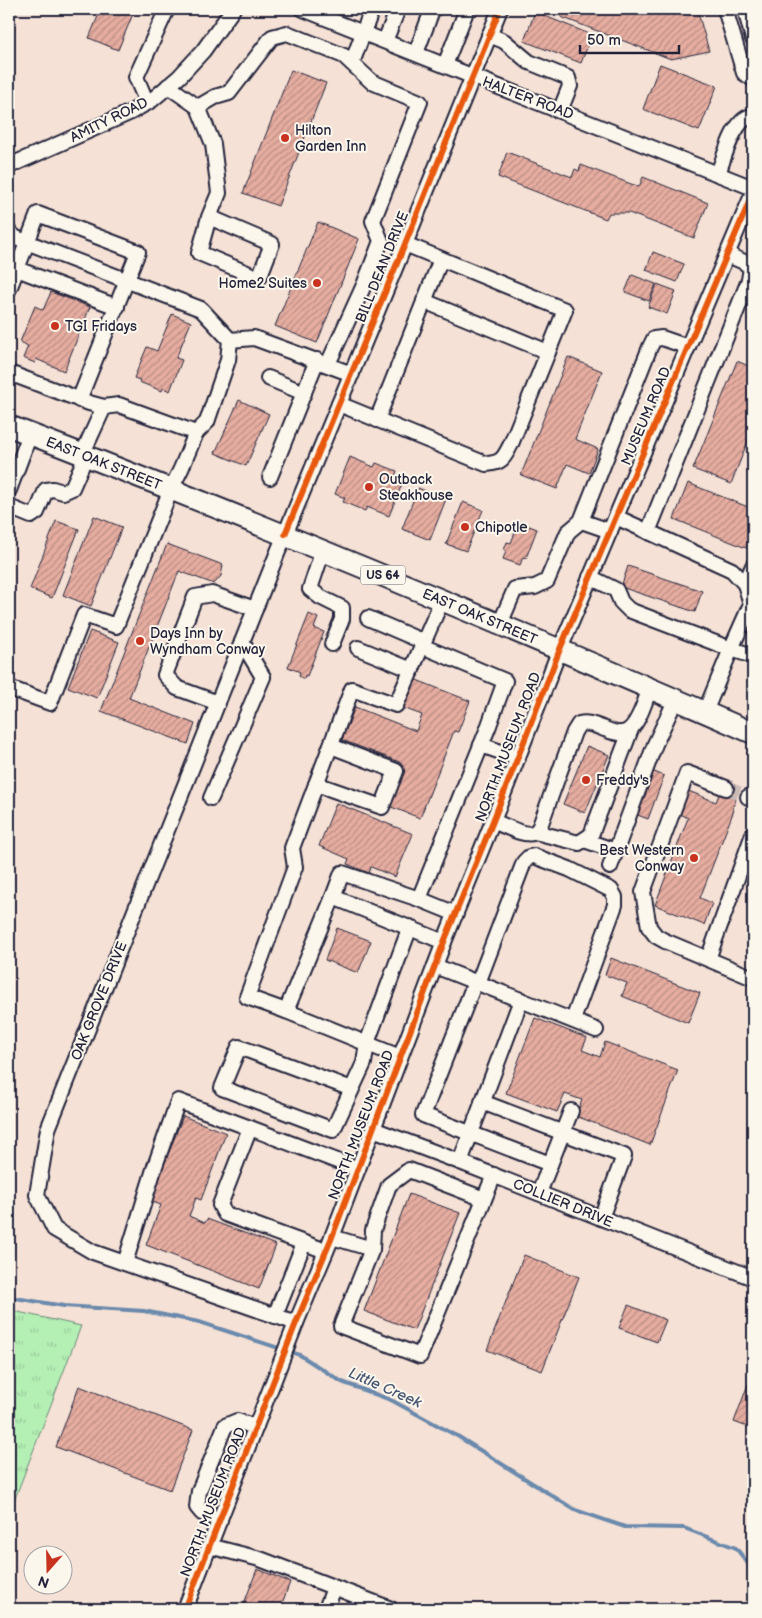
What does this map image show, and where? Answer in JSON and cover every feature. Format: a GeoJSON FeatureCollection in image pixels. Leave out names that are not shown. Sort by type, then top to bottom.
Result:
{"type":"FeatureCollection","features":[{"type":"Feature","properties":{"kind":"highway","name":"EAST OAK STREET"},"geometry":{"type":"LineString","coordinates":[[9,426],[285,534],[560,649],[753,733]]}},
{"type":"Feature","properties":{"kind":"street"},"geometry":{"type":"LineString","coordinates":[[147,103],[136,77],[167,9]]}},
{"type":"Feature","properties":{"kind":"street","name":"AMITY ROAD"},"geometry":{"type":"LineString","coordinates":[[9,166],[131,112],[147,103],[168,86],[203,51],[233,9]]}},
{"type":"Feature","properties":{"kind":"street","name":"HALTER ROAD"},"geometry":{"type":"LineString","coordinates":[[302,9],[753,188]]}},
{"type":"Feature","properties":{"kind":"street"},"geometry":{"type":"LineString","coordinates":[[352,63],[372,9]]}},
{"type":"Feature","properties":{"kind":"street"},"geometry":{"type":"LineString","coordinates":[[385,41],[398,9]]}},
{"type":"Feature","properties":{"kind":"street"},"geometry":{"type":"LineString","coordinates":[[445,65],[467,9]]}},
{"type":"Feature","properties":{"kind":"street","name":"BILL DEAN DRIVE"},"geometry":{"type":"LineString","coordinates":[[285,534],[500,9]]}},
{"type":"Feature","properties":{"kind":"street"},"geometry":{"type":"LineString","coordinates":[[725,9],[744,74],[753,79]]}},
{"type":"Feature","properties":{"kind":"street"},"geometry":{"type":"LineString","coordinates":[[745,9],[753,38]]}},
{"type":"Feature","properties":{"kind":"street"},"geometry":{"type":"LineString","coordinates":[[416,54],[431,13]]}},
{"type":"Feature","properties":{"kind":"street"},"geometry":{"type":"LineString","coordinates":[[198,107],[215,97],[229,93],[272,37],[287,33],[344,56],[372,82],[420,102],[374,221],[381,241],[364,285],[323,362],[304,392],[270,477]]}},
{"type":"Feature","properties":{"kind":"street"},"geometry":{"type":"LineString","coordinates":[[489,35],[504,41],[529,62],[568,78],[570,86],[560,111]]}},
{"type":"Feature","properties":{"kind":"street"},"geometry":{"type":"LineString","coordinates":[[168,86],[198,107],[213,144],[219,193],[209,217],[199,253],[259,278],[272,244],[209,217]]}},
{"type":"Feature","properties":{"kind":"street"},"geometry":{"type":"LineString","coordinates":[[718,174],[738,125],[748,116],[753,116]]}},
{"type":"Feature","properties":{"kind":"street","name":"MUSEUM ROAD"},"geometry":{"type":"LineString","coordinates":[[560,649],[753,193]]}},
{"type":"Feature","properties":{"kind":"street"},"geometry":{"type":"LineString","coordinates":[[9,289],[38,214],[138,252],[79,400]]}},
{"type":"Feature","properties":{"kind":"street"},"geometry":{"type":"LineString","coordinates":[[9,232],[16,238],[201,309],[230,340],[228,360],[207,422],[196,433],[181,469],[170,489],[116,626],[84,615],[50,703],[9,688]]}},
{"type":"Feature","properties":{"kind":"street"},"geometry":{"type":"LineString","coordinates":[[339,404],[486,464],[495,463],[504,458],[512,444],[565,310],[405,244]]}},
{"type":"Feature","properties":{"kind":"street"},"geometry":{"type":"LineString","coordinates":[[648,532],[749,280],[751,268],[744,262],[728,255]]}},
{"type":"Feature","properties":{"kind":"street"},"geometry":{"type":"LineString","coordinates":[[377,420],[441,259]]}},
{"type":"Feature","properties":{"kind":"street"},"geometry":{"type":"LineString","coordinates":[[17,269],[117,307]]}},
{"type":"Feature","properties":{"kind":"street"},"geometry":{"type":"LineString","coordinates":[[424,301],[548,352]]}},
{"type":"Feature","properties":{"kind":"street"},"geometry":{"type":"LineString","coordinates":[[230,340],[254,338],[352,374]]}},
{"type":"Feature","properties":{"kind":"street"},"geometry":{"type":"LineString","coordinates":[[500,624],[515,589],[535,588],[547,581],[568,532],[581,521],[654,339],[662,338],[688,347]]}},
{"type":"Feature","properties":{"kind":"street"},"geometry":{"type":"LineString","coordinates":[[9,373],[79,400],[104,407],[119,405],[196,433]]}},
{"type":"Feature","properties":{"kind":"street"},"geometry":{"type":"LineString","coordinates":[[268,378],[304,392]]}},
{"type":"Feature","properties":{"kind":"street"},"geometry":{"type":"LineString","coordinates":[[9,507],[31,516],[37,512],[46,490],[53,489],[63,492],[72,488],[104,407]]}},
{"type":"Feature","properties":{"kind":"street"},"geometry":{"type":"LineString","coordinates":[[9,490],[30,434]]}},
{"type":"Feature","properties":{"kind":"street"},"geometry":{"type":"LineString","coordinates":[[616,518],[732,570],[750,575],[752,604],[731,648],[705,712]]}},
{"type":"Feature","properties":{"kind":"street"},"geometry":{"type":"LineString","coordinates":[[581,521],[610,531]]}},
{"type":"Feature","properties":{"kind":"street","name":"OAK GROVE DRIVE"},"geometry":{"type":"LineString","coordinates":[[285,534],[48,1130],[38,1195],[54,1229],[93,1252],[296,1323]]}},
{"type":"Feature","properties":{"kind":"street"},"geometry":{"type":"LineString","coordinates":[[323,550],[310,589],[320,597],[342,608],[342,619],[332,644]]}},
{"type":"Feature","properties":{"kind":"street"},"geometry":{"type":"LineString","coordinates":[[590,577],[616,590],[621,602],[629,610],[753,656]]}},
{"type":"Feature","properties":{"kind":"street"},"geometry":{"type":"LineString","coordinates":[[218,703],[177,688],[165,675],[195,596],[212,594],[255,609]]}},
{"type":"Feature","properties":{"kind":"street"},"geometry":{"type":"LineString","coordinates":[[400,1057],[247,997],[295,867],[292,848],[352,689],[396,705],[442,600]]}},
{"type":"Feature","properties":{"kind":"street"},"geometry":{"type":"LineString","coordinates":[[368,618],[505,680],[419,899]]}},
{"type":"Feature","properties":{"kind":"street"},"geometry":{"type":"LineString","coordinates":[[212,798],[264,677],[242,642]]}},
{"type":"Feature","properties":{"kind":"street"},"geometry":{"type":"LineString","coordinates":[[358,648],[412,670]]}},
{"type":"Feature","properties":{"kind":"street","name":"NORTH MUSEUM ROAD"},"geometry":{"type":"LineString","coordinates":[[185,1609],[278,1368],[332,1237],[444,942],[494,821],[560,649]]}},
{"type":"Feature","properties":{"kind":"street"},"geometry":{"type":"LineString","coordinates":[[538,829],[579,843],[591,835],[631,730],[636,723],[650,688]]}},
{"type":"Feature","properties":{"kind":"street"},"geometry":{"type":"LineString","coordinates":[[610,867],[655,744],[676,699]]}},
{"type":"Feature","properties":{"kind":"street"},"geometry":{"type":"LineString","coordinates":[[494,821],[529,835],[538,829],[574,732],[579,724],[586,722],[621,734],[631,730]]}},
{"type":"Feature","properties":{"kind":"street"},"geometry":{"type":"LineString","coordinates":[[481,745],[518,758]]}},
{"type":"Feature","properties":{"kind":"street"},"geometry":{"type":"LineString","coordinates":[[316,784],[382,807],[396,771],[330,746]]}},
{"type":"Feature","properties":{"kind":"street"},"geometry":{"type":"LineString","coordinates":[[726,788],[687,773],[644,892],[649,927],[656,936],[753,978]]}},
{"type":"Feature","properties":{"kind":"street"},"geometry":{"type":"LineString","coordinates":[[708,959],[750,854],[753,834]]}},
{"type":"Feature","properties":{"kind":"street"},"geometry":{"type":"LineString","coordinates":[[584,840],[616,851]]}},
{"type":"Feature","properties":{"kind":"street"},"geometry":{"type":"LineString","coordinates":[[550,1164],[423,1115],[524,862],[529,857],[534,856],[569,869],[611,890],[615,898],[615,905],[573,1020]]}},
{"type":"Feature","properties":{"kind":"street"},"geometry":{"type":"LineString","coordinates":[[286,1011],[342,873],[419,899],[456,914]]}},
{"type":"Feature","properties":{"kind":"street"},"geometry":{"type":"LineString","coordinates":[[333,897],[444,942]]}},
{"type":"Feature","properties":{"kind":"street"},"geometry":{"type":"LineString","coordinates":[[352,1089],[239,1047],[222,1088],[333,1130],[352,1089],[364,1063],[367,1043],[410,927]]}},
{"type":"Feature","properties":{"kind":"street"},"geometry":{"type":"LineString","coordinates":[[435,966],[596,1030]]}},
{"type":"Feature","properties":{"kind":"street"},"geometry":{"type":"LineString","coordinates":[[460,1162],[521,1000]]}},
{"type":"Feature","properties":{"kind":"street"},"geometry":{"type":"LineString","coordinates":[[125,1263],[155,1166],[178,1101],[358,1169]]}},
{"type":"Feature","properties":{"kind":"street"},"geometry":{"type":"LineString","coordinates":[[482,1102],[624,1156],[601,1218]]}},
{"type":"Feature","properties":{"kind":"street"},"geometry":{"type":"LineString","coordinates":[[539,1193],[571,1111]]}},
{"type":"Feature","properties":{"kind":"street"},"geometry":{"type":"LineString","coordinates":[[250,1128],[220,1205],[225,1214],[326,1251]]}},
{"type":"Feature","properties":{"kind":"street","name":"COLLIER DRIVE"},"geometry":{"type":"LineString","coordinates":[[373,1129],[753,1278]]}},
{"type":"Feature","properties":{"kind":"street"},"geometry":{"type":"LineString","coordinates":[[484,1199],[409,1170],[390,1185],[373,1230],[372,1249],[342,1326],[420,1356],[494,1175]]}},
{"type":"Feature","properties":{"kind":"street"},"geometry":{"type":"LineString","coordinates":[[332,1237],[372,1249]]}},
{"type":"Feature","properties":{"kind":"street"},"geometry":{"type":"LineString","coordinates":[[275,1316],[304,1243]]}},
{"type":"Feature","properties":{"kind":"street"},"geometry":{"type":"LineString","coordinates":[[220,1520],[202,1513],[197,1507],[199,1491],[225,1426],[237,1421],[256,1427]]}},
{"type":"Feature","properties":{"kind":"street"},"geometry":{"type":"LineString","coordinates":[[209,1546],[260,1559],[334,1588],[367,1605],[391,1609]]}},
{"type":"Feature","properties":{"kind":"street"},"geometry":{"type":"LineString","coordinates":[[326,1609],[334,1588]]}},
{"type":"Feature","properties":{"kind":"green space"},"geometry":{"type":"Polygon","coordinates":[[[9,1310],[81,1326],[9,1514],[9,1310]]]}},
{"type":"Feature","properties":{"kind":"building"},"geometry":{"type":"Polygon","coordinates":[[[9,9],[17,9],[9,30],[9,9]]]}},
{"type":"Feature","properties":{"kind":"building"},"geometry":{"type":"Polygon","coordinates":[[[101,9],[135,9],[118,50],[89,38],[101,9]]]}},
{"type":"Feature","properties":{"kind":"building"},"geometry":{"type":"Polygon","coordinates":[[[561,9],[697,9],[709,51],[671,59],[561,17],[561,9]]]}},
{"type":"Feature","properties":{"kind":"building"},"geometry":{"type":"Polygon","coordinates":[[[535,12],[592,35],[581,63],[524,41],[535,12]]]}},
{"type":"Feature","properties":{"kind":"building"},"geometry":{"type":"Polygon","coordinates":[[[660,64],[717,86],[699,131],[643,109],[660,64]]]}},
{"type":"Feature","properties":{"kind":"building","name":"Hilton Garden Inn"},"geometry":{"type":"Polygon","coordinates":[[[291,70],[326,83],[278,206],[243,193],[291,70]]]}},
{"type":"Feature","properties":{"kind":"building"},"geometry":{"type":"Polygon","coordinates":[[[507,152],[572,177],[575,169],[579,171],[581,165],[639,187],[643,177],[708,203],[694,238],[629,213],[609,213],[606,219],[498,177],[507,152]]]}},
{"type":"Feature","properties":{"kind":"building","name":"Home2 Suites"},"geometry":{"type":"Polygon","coordinates":[[[318,222],[359,239],[317,343],[275,326],[318,222]]]}},
{"type":"Feature","properties":{"kind":"building"},"geometry":{"type":"Polygon","coordinates":[[[653,252],[684,264],[677,282],[646,270],[653,252]]]}},
{"type":"Feature","properties":{"kind":"building"},"geometry":{"type":"Polygon","coordinates":[[[632,275],[656,284],[649,301],[625,292],[632,275]]]}},
{"type":"Feature","properties":{"kind":"building"},"geometry":{"type":"Polygon","coordinates":[[[657,284],[676,291],[667,314],[648,307],[657,284]]]}},
{"type":"Feature","properties":{"kind":"building","name":"TGI Fridays"},"geometry":{"type":"Polygon","coordinates":[[[51,292],[90,307],[64,371],[36,359],[35,363],[23,358],[28,346],[20,342],[35,306],[43,310],[51,292]]]}},
{"type":"Feature","properties":{"kind":"building"},"geometry":{"type":"Polygon","coordinates":[[[172,314],[191,322],[176,358],[182,360],[170,391],[163,388],[162,391],[139,382],[140,380],[134,378],[147,347],[157,351],[172,314]]]}},
{"type":"Feature","properties":{"kind":"building"},"geometry":{"type":"Polygon","coordinates":[[[568,357],[602,371],[575,439],[598,449],[589,473],[567,464],[557,489],[521,475],[568,357]]]}},
{"type":"Feature","properties":{"kind":"building"},"geometry":{"type":"Polygon","coordinates":[[[737,361],[753,368],[753,428],[731,484],[693,469],[737,361]]]}},
{"type":"Feature","properties":{"kind":"building"},"geometry":{"type":"Polygon","coordinates":[[[239,400],[269,414],[246,466],[215,453],[239,400]]]}},
{"type":"Feature","properties":{"kind":"building","name":"Outback Steakhouse"},"geometry":{"type":"Polygon","coordinates":[[[350,457],[374,467],[376,463],[397,471],[395,476],[404,479],[389,516],[367,507],[365,511],[343,502],[345,498],[335,494],[350,457]]]}},
{"type":"Feature","properties":{"kind":"building"},"geometry":{"type":"Polygon","coordinates":[[[688,483],[753,509],[753,529],[746,548],[674,519],[688,483]]]}},
{"type":"Feature","properties":{"kind":"building"},"geometry":{"type":"Polygon","coordinates":[[[418,488],[446,499],[430,540],[402,529],[418,488]]]}},
{"type":"Feature","properties":{"kind":"building","name":"Chipotle"},"geometry":{"type":"Polygon","coordinates":[[[463,502],[483,510],[466,551],[446,544],[463,502]]]}},
{"type":"Feature","properties":{"kind":"building"},"geometry":{"type":"Polygon","coordinates":[[[94,516],[122,527],[91,606],[63,595],[94,516]]]}},
{"type":"Feature","properties":{"kind":"building"},"geometry":{"type":"Polygon","coordinates":[[[56,521],[79,529],[52,598],[30,589],[56,521]]]}},
{"type":"Feature","properties":{"kind":"building"},"geometry":{"type":"Polygon","coordinates":[[[519,522],[537,529],[526,558],[523,557],[520,565],[503,559],[507,542],[511,543],[519,522]]]}},
{"type":"Feature","properties":{"kind":"building","name":"Days Inn by Wyndham Conway"},"geometry":{"type":"Polygon","coordinates":[[[167,544],[223,565],[221,576],[214,584],[179,571],[129,698],[195,724],[188,744],[101,711],[167,544]]]}},
{"type":"Feature","properties":{"kind":"building"},"geometry":{"type":"Polygon","coordinates":[[[628,566],[702,591],[695,612],[621,587],[628,566]]]}},
{"type":"Feature","properties":{"kind":"building"},"geometry":{"type":"Polygon","coordinates":[[[309,614],[318,618],[314,628],[324,632],[307,676],[305,675],[304,679],[299,676],[300,672],[288,667],[309,614]]]}},
{"type":"Feature","properties":{"kind":"building"},"geometry":{"type":"Polygon","coordinates":[[[90,631],[119,642],[97,698],[68,687],[90,631]]]}},
{"type":"Feature","properties":{"kind":"building"},"geometry":{"type":"Polygon","coordinates":[[[414,679],[470,701],[458,732],[454,731],[420,818],[386,805],[402,763],[342,740],[355,707],[416,731],[422,715],[403,708],[414,679]]]}},
{"type":"Feature","properties":{"kind":"building","name":"Freddy's"},"geometry":{"type":"Polygon","coordinates":[[[587,746],[609,755],[585,813],[563,804],[587,746]]]}},
{"type":"Feature","properties":{"kind":"building"},"geometry":{"type":"Polygon","coordinates":[[[652,771],[664,776],[648,819],[635,814],[652,771]]]}},
{"type":"Feature","properties":{"kind":"building","name":"Best Western Conway"},"geometry":{"type":"Polygon","coordinates":[[[686,790],[716,802],[720,792],[736,799],[732,810],[734,810],[700,898],[712,903],[704,925],[655,905],[688,818],[677,813],[686,790]]]}},
{"type":"Feature","properties":{"kind":"building"},"geometry":{"type":"Polygon","coordinates":[[[336,803],[413,834],[395,877],[371,867],[369,873],[347,864],[349,859],[319,846],[336,803]]]}},
{"type":"Feature","properties":{"kind":"building"},"geometry":{"type":"Polygon","coordinates":[[[751,881],[753,881],[753,921],[751,881]]]}},
{"type":"Feature","properties":{"kind":"building"},"geometry":{"type":"Polygon","coordinates":[[[337,928],[371,941],[358,973],[325,960],[337,928]]]}},
{"type":"Feature","properties":{"kind":"building"},"geometry":{"type":"Polygon","coordinates":[[[611,958],[700,993],[688,1023],[622,996],[627,983],[605,975],[611,958]]]}},
{"type":"Feature","properties":{"kind":"building"},"geometry":{"type":"Polygon","coordinates":[[[535,1018],[587,1038],[582,1050],[600,1057],[605,1042],[678,1070],[650,1145],[576,1116],[582,1100],[565,1094],[557,1112],[506,1093],[535,1018]]]}},
{"type":"Feature","properties":{"kind":"building"},"geometry":{"type":"Polygon","coordinates":[[[183,1116],[226,1133],[201,1200],[196,1198],[189,1216],[205,1223],[207,1219],[276,1245],[259,1289],[146,1245],[161,1205],[150,1201],[183,1116]]]}},
{"type":"Feature","properties":{"kind":"building"},"geometry":{"type":"Polygon","coordinates":[[[409,1194],[460,1213],[414,1330],[364,1311],[409,1194]]]}},
{"type":"Feature","properties":{"kind":"building"},"geometry":{"type":"Polygon","coordinates":[[[524,1255],[579,1277],[542,1371],[487,1350],[524,1255]]]}},
{"type":"Feature","properties":{"kind":"building"},"geometry":{"type":"Polygon","coordinates":[[[628,1305],[666,1320],[657,1342],[619,1328],[628,1305]]]}},
{"type":"Feature","properties":{"kind":"building"},"geometry":{"type":"Polygon","coordinates":[[[753,1371],[753,1429],[734,1422],[753,1371]]]}},
{"type":"Feature","properties":{"kind":"building"},"geometry":{"type":"Polygon","coordinates":[[[79,1386],[193,1430],[170,1490],[56,1447],[79,1386]]]}},
{"type":"Feature","properties":{"kind":"building"},"geometry":{"type":"Polygon","coordinates":[[[257,1569],[290,1582],[280,1609],[242,1609],[257,1569]]]}},
{"type":"Feature","properties":{"kind":"waterway","name":"Little Creek"},"geometry":{"type":"LineString","coordinates":[[9,1297],[64,1306],[144,1311],[199,1322],[300,1355],[342,1382],[391,1400],[459,1437],[575,1510],[625,1527],[684,1528],[736,1548],[753,1570]]}},
{"type":"Feature","properties":{"kind":"tunnel"},"geometry":{"type":"LineString","coordinates":[[726,788],[748,797]]}},
{"type":"Feature","properties":{"kind":"cycle path"},"geometry":{"type":"LineString","coordinates":[[285,534],[500,9]]}},
{"type":"Feature","properties":{"kind":"cycle path"},"geometry":{"type":"LineString","coordinates":[[185,1609],[296,1323],[332,1237],[444,942],[560,649],[753,193]]}},
{"type":"Feature","properties":{"kind":"place","name":"Hilton Garden Inn"},"geometry":{"type":"Point","coordinates":[285,138]}},
{"type":"Feature","properties":{"kind":"place","name":"Home2 Suites"},"geometry":{"type":"Point","coordinates":[317,283]}},
{"type":"Feature","properties":{"kind":"place","name":"TGI Fridays"},"geometry":{"type":"Point","coordinates":[55,326]}},
{"type":"Feature","properties":{"kind":"place","name":"Outback Steakhouse"},"geometry":{"type":"Point","coordinates":[369,487]}},
{"type":"Feature","properties":{"kind":"place","name":"Chipotle"},"geometry":{"type":"Point","coordinates":[465,527]}},
{"type":"Feature","properties":{"kind":"place","name":"Days Inn by Wyndham Conway"},"geometry":{"type":"Point","coordinates":[140,641]}},
{"type":"Feature","properties":{"kind":"place","name":"Freddy's"},"geometry":{"type":"Point","coordinates":[586,780]}},
{"type":"Feature","properties":{"kind":"place","name":"Best Western Conway"},"geometry":{"type":"Point","coordinates":[694,858]}}]}
